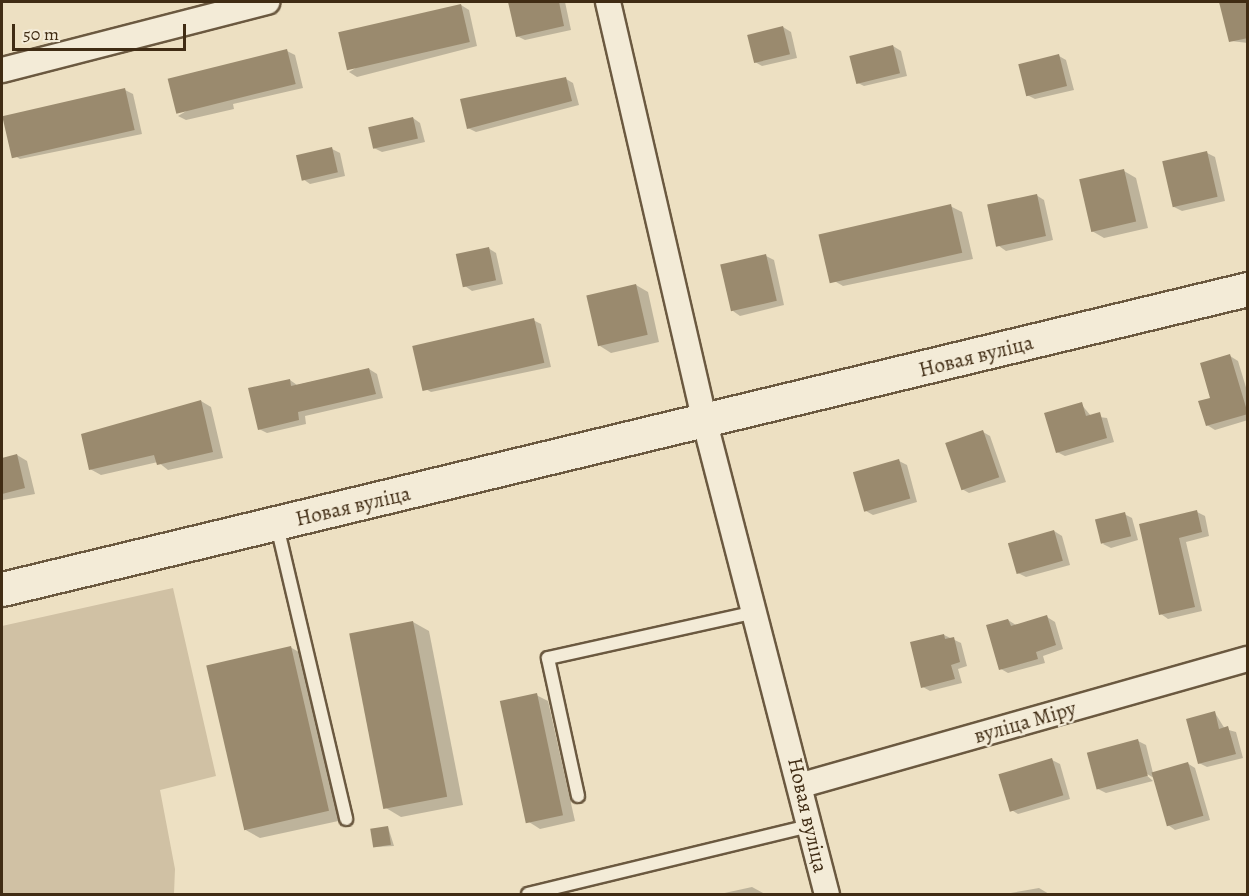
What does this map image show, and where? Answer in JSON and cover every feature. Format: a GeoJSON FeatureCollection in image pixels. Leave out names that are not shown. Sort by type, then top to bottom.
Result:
{"type":"FeatureCollection","features":[{"type":"Feature","properties":{"kind":"street"},"geometry":{"type":"LineString","coordinates":[[2,70],[267,2]]}},
{"type":"Feature","properties":{"kind":"street"},"geometry":{"type":"LineString","coordinates":[[609,2],[705,423]]}},
{"type":"Feature","properties":{"kind":"street","name":"Новая вуліца"},"geometry":{"type":"LineString","coordinates":[[2,589],[705,423],[1248,290]]}},
{"type":"Feature","properties":{"kind":"street","name":"Новая вуліца"},"geometry":{"type":"LineString","coordinates":[[705,423],[802,785],[827,894]]}},
{"type":"Feature","properties":{"kind":"street","name":"вуліца Міру"},"geometry":{"type":"LineString","coordinates":[[802,785],[1248,659]]}},
{"type":"Feature","properties":{"kind":"lane"},"geometry":{"type":"LineString","coordinates":[[277,524],[346,819]]}},
{"type":"Feature","properties":{"kind":"lane"},"geometry":{"type":"LineString","coordinates":[[578,796],[548,658],[756,612]]}},
{"type":"Feature","properties":{"kind":"lane"},"geometry":{"type":"LineString","coordinates":[[528,894],[810,826]]}},
{"type":"Feature","properties":{"kind":"shaded area"},"geometry":{"type":"Polygon","coordinates":[[[173,588],[216,776],[160,790],[175,869],[174,894],[2,894],[2,626],[173,588]]]}},
{"type":"Feature","properties":{"kind":"building"},"geometry":{"type":"Polygon","coordinates":[[[508,2],[559,2],[564,26],[516,37],[508,2]]]}},
{"type":"Feature","properties":{"kind":"building"},"geometry":{"type":"Polygon","coordinates":[[[1219,2],[1248,2],[1248,38],[1229,42],[1219,2]]]}},
{"type":"Feature","properties":{"kind":"building"},"geometry":{"type":"Polygon","coordinates":[[[461,4],[470,42],[347,70],[338,32],[461,4]]]}},
{"type":"Feature","properties":{"kind":"building"},"geometry":{"type":"Polygon","coordinates":[[[783,26],[790,54],[754,63],[747,35],[783,26]]]}},
{"type":"Feature","properties":{"kind":"building"},"geometry":{"type":"Polygon","coordinates":[[[893,45],[900,73],[856,84],[849,56],[893,45]]]}},
{"type":"Feature","properties":{"kind":"building"},"geometry":{"type":"Polygon","coordinates":[[[287,49],[296,84],[176,114],[168,79],[287,49]]]}},
{"type":"Feature","properties":{"kind":"building"},"geometry":{"type":"Polygon","coordinates":[[[1059,54],[1067,86],[1026,96],[1018,64],[1059,54]]]}},
{"type":"Feature","properties":{"kind":"building"},"geometry":{"type":"Polygon","coordinates":[[[566,77],[572,101],[467,129],[460,99],[566,77]]]}},
{"type":"Feature","properties":{"kind":"building"},"geometry":{"type":"Polygon","coordinates":[[[125,88],[135,130],[12,158],[2,116],[125,88]]]}},
{"type":"Feature","properties":{"kind":"building"},"geometry":{"type":"Polygon","coordinates":[[[413,117],[418,138],[373,149],[368,127],[413,117]]]}},
{"type":"Feature","properties":{"kind":"building"},"geometry":{"type":"Polygon","coordinates":[[[332,147],[338,172],[302,181],[296,155],[332,147]]]}},
{"type":"Feature","properties":{"kind":"building"},"geometry":{"type":"Polygon","coordinates":[[[1207,151],[1218,197],[1173,207],[1162,161],[1207,151]]]}},
{"type":"Feature","properties":{"kind":"building"},"geometry":{"type":"Polygon","coordinates":[[[1124,169],[1136,222],[1091,232],[1079,179],[1124,169]]]}},
{"type":"Feature","properties":{"kind":"building"},"geometry":{"type":"Polygon","coordinates":[[[1037,194],[1046,236],[996,247],[987,205],[1037,194]]]}},
{"type":"Feature","properties":{"kind":"building"},"geometry":{"type":"Polygon","coordinates":[[[951,204],[962,253],[830,283],[818,235],[951,204]]]}},
{"type":"Feature","properties":{"kind":"building"},"geometry":{"type":"Polygon","coordinates":[[[489,247],[496,280],[463,287],[456,254],[489,247]]]}},
{"type":"Feature","properties":{"kind":"building"},"geometry":{"type":"Polygon","coordinates":[[[766,254],[777,301],[731,311],[720,265],[766,254]]]}},
{"type":"Feature","properties":{"kind":"building"},"geometry":{"type":"Polygon","coordinates":[[[636,284],[648,335],[598,346],[586,295],[636,284]]]}},
{"type":"Feature","properties":{"kind":"building"},"geometry":{"type":"Polygon","coordinates":[[[534,318],[544,363],[423,391],[412,346],[534,318]]]}},
{"type":"Feature","properties":{"kind":"building"},"geometry":{"type":"Polygon","coordinates":[[[1230,354],[1248,414],[1206,426],[1198,401],[1210,398],[1200,363],[1230,354]]]}},
{"type":"Feature","properties":{"kind":"building"},"geometry":{"type":"Polygon","coordinates":[[[369,368],[376,394],[298,412],[299,420],[258,430],[248,388],[290,379],[291,386],[369,368]]]}},
{"type":"Feature","properties":{"kind":"building"},"geometry":{"type":"Polygon","coordinates":[[[201,400],[213,452],[157,465],[154,455],[89,470],[81,434],[201,400]]]}},
{"type":"Feature","properties":{"kind":"building"},"geometry":{"type":"Polygon","coordinates":[[[1082,402],[1086,416],[1100,412],[1107,438],[1056,453],[1044,413],[1082,402]]]}},
{"type":"Feature","properties":{"kind":"building"},"geometry":{"type":"Polygon","coordinates":[[[983,430],[999,477],[961,490],[945,443],[983,430]]]}},
{"type":"Feature","properties":{"kind":"building"},"geometry":{"type":"Polygon","coordinates":[[[17,454],[25,488],[2,494],[2,458],[17,454]]]}},
{"type":"Feature","properties":{"kind":"building"},"geometry":{"type":"Polygon","coordinates":[[[899,459],[910,498],[864,512],[853,472],[899,459]]]}},
{"type":"Feature","properties":{"kind":"building"},"geometry":{"type":"Polygon","coordinates":[[[1197,510],[1202,532],[1179,538],[1195,607],[1159,615],[1139,524],[1197,510]]]}},
{"type":"Feature","properties":{"kind":"building"},"geometry":{"type":"Polygon","coordinates":[[[1125,512],[1131,536],[1101,544],[1095,519],[1125,512]]]}},
{"type":"Feature","properties":{"kind":"building"},"geometry":{"type":"Polygon","coordinates":[[[1054,530],[1063,561],[1017,574],[1008,543],[1054,530]]]}},
{"type":"Feature","properties":{"kind":"building"},"geometry":{"type":"Polygon","coordinates":[[[1047,615],[1056,645],[1036,652],[1038,659],[999,670],[986,625],[1008,619],[1011,626],[1047,615]]]}},
{"type":"Feature","properties":{"kind":"building"},"geometry":{"type":"Polygon","coordinates":[[[413,621],[447,797],[383,809],[349,633],[413,621]]]}},
{"type":"Feature","properties":{"kind":"building"},"geometry":{"type":"Polygon","coordinates":[[[944,634],[945,639],[954,637],[960,662],[951,665],[955,679],[921,688],[910,642],[944,634]]]}},
{"type":"Feature","properties":{"kind":"building"},"geometry":{"type":"Polygon","coordinates":[[[291,646],[329,811],[244,830],[206,666],[291,646]]]}},
{"type":"Feature","properties":{"kind":"building"},"geometry":{"type":"Polygon","coordinates":[[[537,693],[563,815],[526,823],[500,701],[537,693]]]}},
{"type":"Feature","properties":{"kind":"building"},"geometry":{"type":"Polygon","coordinates":[[[1215,711],[1219,729],[1228,726],[1236,754],[1198,764],[1186,719],[1215,711]]]}},
{"type":"Feature","properties":{"kind":"building"},"geometry":{"type":"Polygon","coordinates":[[[1138,739],[1148,776],[1097,789],[1087,753],[1138,739]]]}},
{"type":"Feature","properties":{"kind":"building"},"geometry":{"type":"Polygon","coordinates":[[[1052,758],[1063,795],[1010,812],[998,774],[1052,758]]]}},
{"type":"Feature","properties":{"kind":"building"},"geometry":{"type":"Polygon","coordinates":[[[1188,762],[1203,816],[1167,826],[1151,772],[1188,762]]]}},
{"type":"Feature","properties":{"kind":"building"},"geometry":{"type":"Polygon","coordinates":[[[388,826],[391,845],[373,848],[370,829],[388,826]]]}}]}
